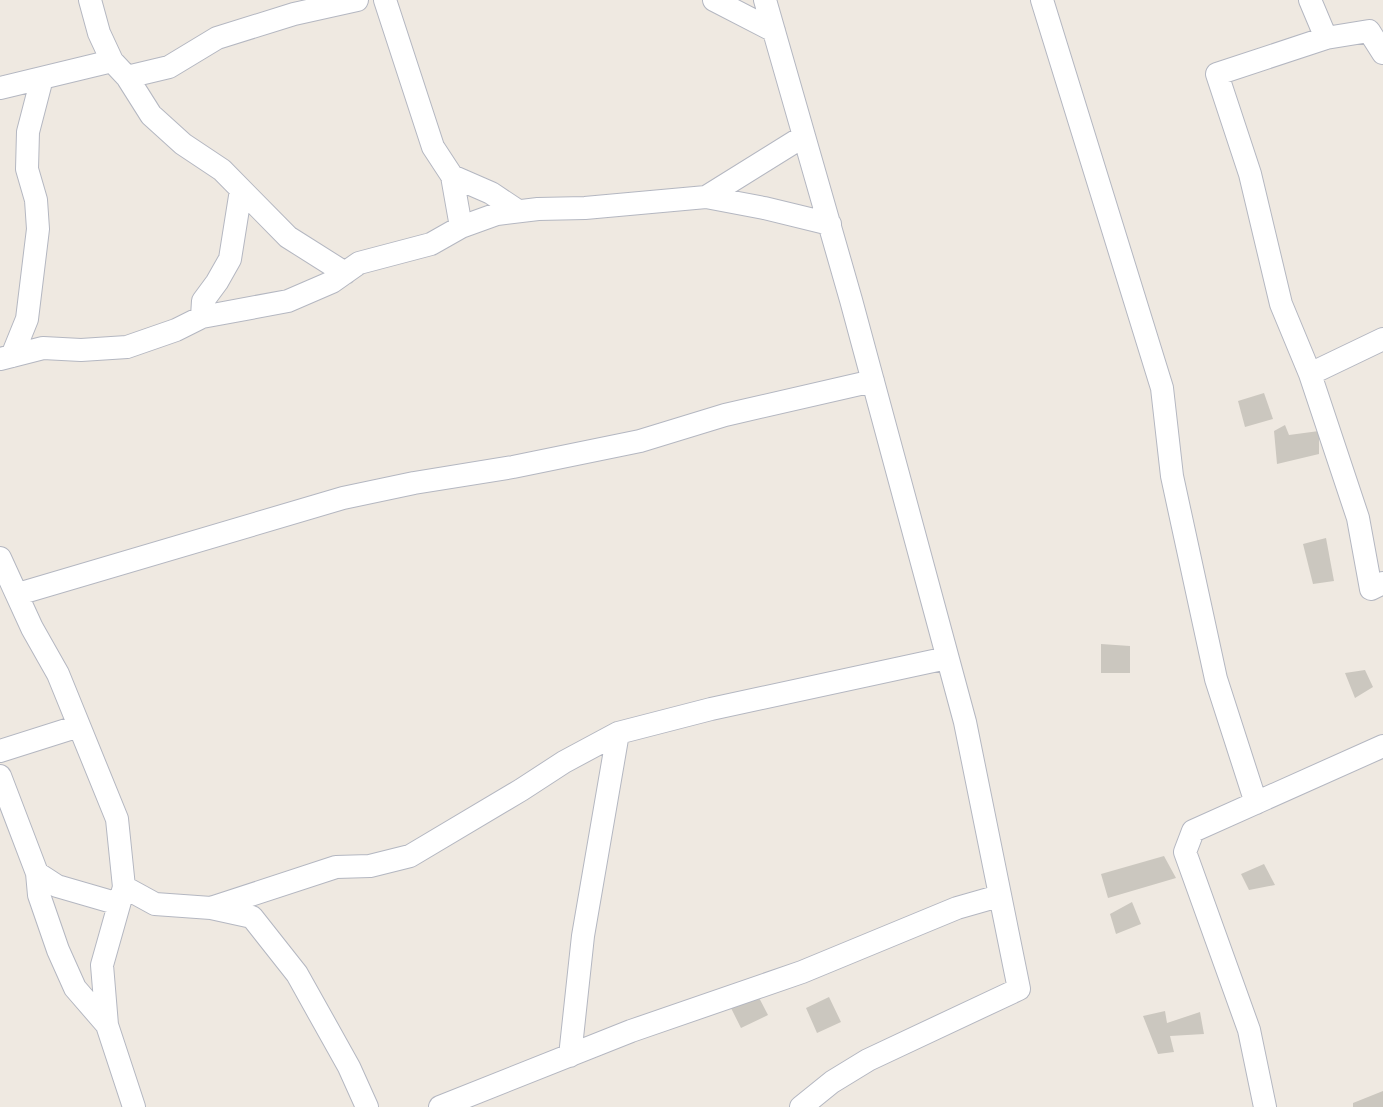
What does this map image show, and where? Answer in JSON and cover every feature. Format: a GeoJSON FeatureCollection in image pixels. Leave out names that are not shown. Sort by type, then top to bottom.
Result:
{"type":"FeatureCollection","features":[{"type":"Feature","properties":{"kind":"street"},"geometry":{"type":"LineString","coordinates":[[90,0],[98,32],[112,61],[127,77],[151,115],[183,144],[222,170],[288,236],[345,272]]}},
{"type":"Feature","properties":{"kind":"street"},"geometry":{"type":"LineString","coordinates":[[127,77],[169,67],[217,38],[294,14],[357,0]]}},
{"type":"Feature","properties":{"kind":"street"},"geometry":{"type":"LineString","coordinates":[[385,0],[433,147],[452,176],[461,227]]}},
{"type":"Feature","properties":{"kind":"street"},"geometry":{"type":"LineString","coordinates":[[714,0],[774,30]]}},
{"type":"Feature","properties":{"kind":"street"},"geometry":{"type":"LineString","coordinates":[[765,0],[830,224],[965,722],[1019,989],[868,1060],[832,1082],[802,1107]]}},
{"type":"Feature","properties":{"kind":"street"},"geometry":{"type":"LineString","coordinates":[[1042,0],[1162,388],[1172,476],[1216,679],[1256,803]]}},
{"type":"Feature","properties":{"kind":"street"},"geometry":{"type":"LineString","coordinates":[[1310,0],[1326,38]]}},
{"type":"Feature","properties":{"kind":"street"},"geometry":{"type":"LineString","coordinates":[[1383,53],[1376,28],[1326,38],[1217,74],[1250,174],[1281,304],[1310,374],[1358,518],[1371,589],[1383,583]]}},
{"type":"Feature","properties":{"kind":"street"},"geometry":{"type":"LineString","coordinates":[[0,88],[112,61]]}},
{"type":"Feature","properties":{"kind":"street"},"geometry":{"type":"LineString","coordinates":[[6,358],[28,318],[38,229],[36,200],[27,168],[28,132],[42,78]]}},
{"type":"Feature","properties":{"kind":"street"},"geometry":{"type":"LineString","coordinates":[[706,197],[804,136]]}},
{"type":"Feature","properties":{"kind":"street"},"geometry":{"type":"LineString","coordinates":[[452,176],[491,193],[518,211]]}},
{"type":"Feature","properties":{"kind":"street"},"geometry":{"type":"LineString","coordinates":[[202,316],[203,301],[217,282],[230,259],[241,190]]}},
{"type":"Feature","properties":{"kind":"street"},"geometry":{"type":"LineString","coordinates":[[6,358],[43,348],[81,350],[127,347],[176,330],[202,316],[288,300],[332,282],[359,262],[431,244],[461,227],[497,214],[538,208],[619,205],[706,197],[764,208],[830,224]]}},
{"type":"Feature","properties":{"kind":"street"},"geometry":{"type":"LineString","coordinates":[[1310,374],[1383,339]]}},
{"type":"Feature","properties":{"kind":"street"},"geometry":{"type":"LineString","coordinates":[[18,594],[343,498],[632,443],[725,414],[873,381]]}},
{"type":"Feature","properties":{"kind":"street"},"geometry":{"type":"LineString","coordinates":[[0,558],[18,594],[32,628],[58,674],[117,819],[122,895],[102,965],[107,1025],[134,1107]]}},
{"type":"Feature","properties":{"kind":"street"},"geometry":{"type":"LineString","coordinates":[[211,908],[336,867],[370,866],[410,856],[521,790],[564,762],[618,733],[711,709],[947,658]]}},
{"type":"Feature","properties":{"kind":"street"},"geometry":{"type":"LineString","coordinates":[[0,751],[79,726]]}},
{"type":"Feature","properties":{"kind":"street"},"geometry":{"type":"LineString","coordinates":[[570,1056],[583,936],[618,733]]}},
{"type":"Feature","properties":{"kind":"street"},"geometry":{"type":"LineString","coordinates":[[1265,1107],[1249,1030],[1185,852],[1193,831],[1383,746]]}},
{"type":"Feature","properties":{"kind":"street"},"geometry":{"type":"LineString","coordinates":[[0,776],[36,873],[39,895],[58,950],[75,988],[107,1025]]}},
{"type":"Feature","properties":{"kind":"street"},"geometry":{"type":"LineString","coordinates":[[36,873],[57,886],[122,895],[155,904],[211,908],[252,917],[297,974],[349,1067],[367,1107]]}},
{"type":"Feature","properties":{"kind":"street"},"geometry":{"type":"LineString","coordinates":[[440,1107],[631,1031],[802,972],[957,908],[999,896]]}},
{"type":"Feature","properties":{"kind":"building"},"geometry":{"type":"Polygon","coordinates":[[[1264,393],[1273,419],[1245,427],[1238,401],[1264,393]]]}},
{"type":"Feature","properties":{"kind":"building"},"geometry":{"type":"Polygon","coordinates":[[[1285,425],[1289,435],[1319,431],[1319,454],[1277,464],[1274,431],[1285,425]]]}},
{"type":"Feature","properties":{"kind":"building"},"geometry":{"type":"Polygon","coordinates":[[[1326,538],[1334,581],[1313,584],[1303,544],[1326,538]]]}},
{"type":"Feature","properties":{"kind":"building"},"geometry":{"type":"Polygon","coordinates":[[[1101,644],[1130,646],[1130,673],[1101,673],[1101,644]]]}},
{"type":"Feature","properties":{"kind":"building"},"geometry":{"type":"Polygon","coordinates":[[[1365,670],[1373,687],[1355,698],[1345,673],[1365,670]]]}},
{"type":"Feature","properties":{"kind":"building"},"geometry":{"type":"Polygon","coordinates":[[[1164,856],[1176,878],[1108,898],[1101,874],[1164,856]]]}},
{"type":"Feature","properties":{"kind":"building"},"geometry":{"type":"Polygon","coordinates":[[[1264,864],[1275,885],[1249,890],[1241,874],[1264,864]]]}},
{"type":"Feature","properties":{"kind":"building"},"geometry":{"type":"Polygon","coordinates":[[[1132,902],[1141,924],[1116,934],[1110,914],[1132,902]]]}},
{"type":"Feature","properties":{"kind":"building"},"geometry":{"type":"Polygon","coordinates":[[[757,994],[768,1015],[741,1028],[731,1008],[757,994]]]}},
{"type":"Feature","properties":{"kind":"building"},"geometry":{"type":"Polygon","coordinates":[[[829,997],[841,1022],[817,1033],[806,1008],[829,997]]]}},
{"type":"Feature","properties":{"kind":"building"},"geometry":{"type":"Polygon","coordinates":[[[1165,1011],[1167,1023],[1200,1012],[1204,1034],[1170,1036],[1174,1052],[1158,1054],[1143,1016],[1165,1011]]]}},
{"type":"Feature","properties":{"kind":"building"},"geometry":{"type":"Polygon","coordinates":[[[1383,1091],[1383,1107],[1353,1107],[1353,1103],[1383,1091]]]}}]}
